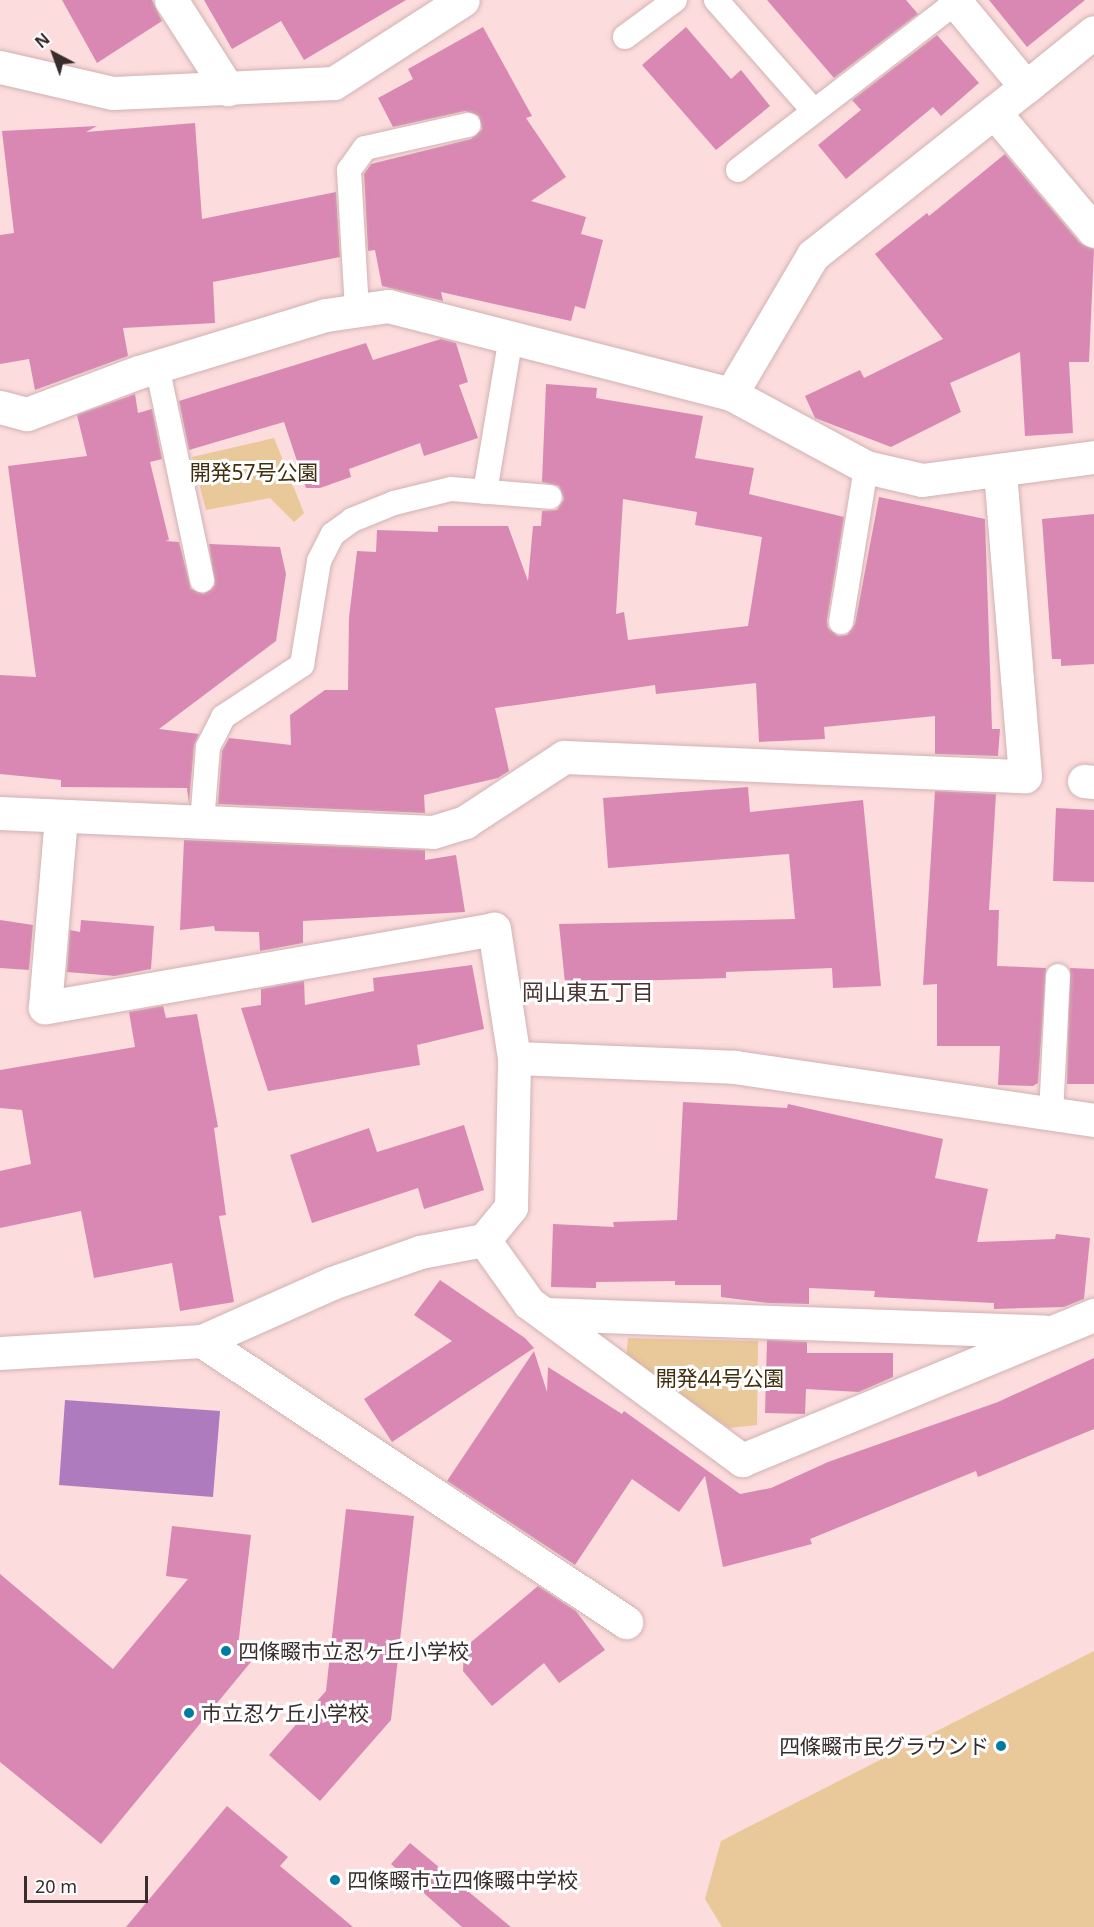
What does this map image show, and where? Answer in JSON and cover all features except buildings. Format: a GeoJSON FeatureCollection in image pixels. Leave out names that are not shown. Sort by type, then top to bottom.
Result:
{"type":"FeatureCollection","features":[{"type":"Feature","properties":{"kind":"street"},"geometry":{"type":"LineString","coordinates":[[171,0],[228,90]]}},
{"type":"Feature","properties":{"kind":"street"},"geometry":{"type":"LineString","coordinates":[[0,68],[113,93],[334,84],[463,0]]}},
{"type":"Feature","properties":{"kind":"street"},"geometry":{"type":"LineString","coordinates":[[955,1],[1026,87]]}},
{"type":"Feature","properties":{"kind":"street"},"geometry":{"type":"LineString","coordinates":[[731,394],[813,255],[1094,32]]}},
{"type":"Feature","properties":{"kind":"street"},"geometry":{"type":"LineString","coordinates":[[993,112],[1094,231]]}},
{"type":"Feature","properties":{"kind":"street"},"geometry":{"type":"LineString","coordinates":[[0,407],[27,414],[157,366],[326,315],[388,306],[731,394],[866,467],[922,480],[1094,457]]}},
{"type":"Feature","properties":{"kind":"street"},"geometry":{"type":"LineString","coordinates":[[0,813],[432,832],[465,822],[564,757],[1025,776],[1000,470]]}},
{"type":"Feature","properties":{"kind":"street"},"geometry":{"type":"LineString","coordinates":[[0,1353],[202,1341],[332,1282],[420,1252],[484,1240],[512,1207],[514,1058],[494,929],[45,1007],[61,817]]}},
{"type":"Feature","properties":{"kind":"street"},"geometry":{"type":"LineString","coordinates":[[514,1058],[735,1067],[1094,1120]]}},
{"type":"Feature","properties":{"kind":"street"},"geometry":{"type":"LineString","coordinates":[[484,1240],[529,1303],[742,1460],[1094,1315]]}},
{"type":"Feature","properties":{"kind":"street"},"geometry":{"type":"LineString","coordinates":[[545,1314],[1054,1331]]}},
{"type":"Feature","properties":{"kind":"street"},"geometry":{"type":"LineString","coordinates":[[202,1341],[626,1622]]}},
{"type":"Feature","properties":{"kind":"lane"},"geometry":{"type":"LineString","coordinates":[[625,38],[675,0]]}},
{"type":"Feature","properties":{"kind":"lane"},"geometry":{"type":"LineString","coordinates":[[716,0],[814,111]]}},
{"type":"Feature","properties":{"kind":"lane"},"geometry":{"type":"LineString","coordinates":[[738,170],[955,1]]}},
{"type":"Feature","properties":{"kind":"lane"},"geometry":{"type":"LineString","coordinates":[[357,310],[349,170],[365,148],[468,125]]}},
{"type":"Feature","properties":{"kind":"lane"},"geometry":{"type":"LineString","coordinates":[[485,492],[511,338]]}},
{"type":"Feature","properties":{"kind":"lane"},"geometry":{"type":"LineString","coordinates":[[157,366],[202,580]]}},
{"type":"Feature","properties":{"kind":"lane"},"geometry":{"type":"LineString","coordinates":[[841,622],[866,467]]}},
{"type":"Feature","properties":{"kind":"lane"},"geometry":{"type":"LineString","coordinates":[[202,823],[208,747],[223,717],[302,665],[319,561],[333,534],[352,520],[394,503],[451,489],[550,497]]}},
{"type":"Feature","properties":{"kind":"lane"},"geometry":{"type":"LineString","coordinates":[[1051,1113],[1058,976]]}},
{"type":"Feature","properties":{"kind":"green space","name":"開発57号公園"},"geometry":{"type":"Polygon","coordinates":[[[274,438],[304,513],[294,522],[270,498],[206,510],[192,457],[274,438]]]}},
{"type":"Feature","properties":{"kind":"green space","name":"開発44号公園"},"geometry":{"type":"Polygon","coordinates":[[[628,1338],[758,1341],[757,1425],[729,1428],[626,1359],[628,1338]]]}},
{"type":"Feature","properties":{"kind":"green space","name":"四條畷市民グラウンド"},"geometry":{"type":"Polygon","coordinates":[[[1094,1651],[1094,1927],[722,1927],[705,1899],[721,1841],[1094,1651]]]}},
{"type":"Feature","properties":{"kind":"shaded area"},"geometry":{"type":"Polygon","coordinates":[[[65,1400],[220,1411],[213,1497],[59,1485],[65,1400]]]}},
{"type":"Feature","properties":{"kind":"place","name":"四條畷市立忍ヶ丘小学校"},"geometry":{"type":"Point","coordinates":[226,1651]}},
{"type":"Feature","properties":{"kind":"place","name":"市立忍ケ丘小学校"},"geometry":{"type":"Point","coordinates":[189,1713]}},
{"type":"Feature","properties":{"kind":"place","name":"四條畷市民グラウンド"},"geometry":{"type":"Point","coordinates":[1001,1746]}},
{"type":"Feature","properties":{"kind":"place","name":"四條畷市立四條畷中学校"},"geometry":{"type":"Point","coordinates":[335,1880]}},
{"type":"Feature","properties":{"kind":"district","name":"岡山東五丁目"},"geometry":{"type":"Point","coordinates":[588,992]}}]}
